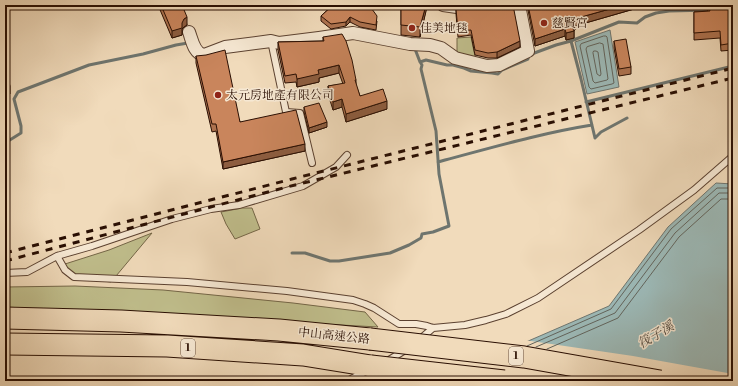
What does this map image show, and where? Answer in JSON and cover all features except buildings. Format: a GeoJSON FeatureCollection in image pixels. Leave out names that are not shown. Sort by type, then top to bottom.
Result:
{"type":"FeatureCollection","features":[{"type":"Feature","properties":{"kind":"highway","name":"中山高速公路"},"geometry":{"type":"LineString","coordinates":[[5,318],[121,321],[279,330],[524,357],[660,381]]}},
{"type":"Feature","properties":{"kind":"highway","name":"中山高速公路"},"geometry":{"type":"LineString","coordinates":[[5,344],[166,346],[303,355],[371,366],[504,381]]}},
{"type":"Feature","properties":{"kind":"street"},"geometry":{"type":"LineString","coordinates":[[443,5],[456,7],[467,5]]}},
{"type":"Feature","properties":{"kind":"street"},"geometry":{"type":"LineString","coordinates":[[189,32],[195,49],[200,55],[204,55],[225,47],[271,41],[280,43],[353,33],[410,44],[430,45],[441,48],[455,58],[487,66],[499,65],[528,51],[519,5]]}},
{"type":"Feature","properties":{"kind":"lane"},"geometry":{"type":"LineString","coordinates":[[271,41],[286,112],[300,113],[312,163]]}},
{"type":"Feature","properties":{"kind":"lane"},"geometry":{"type":"LineString","coordinates":[[5,272],[27,272],[57,256],[92,246],[172,219],[211,209],[239,205],[303,186],[336,166],[347,155]]}},
{"type":"Feature","properties":{"kind":"lane"},"geometry":{"type":"LineString","coordinates":[[57,256],[65,270],[74,277],[187,282],[287,291],[353,300],[374,308],[399,324],[416,324],[434,328],[465,325],[506,314],[538,298],[639,230],[694,190],[733,156]]}},
{"type":"Feature","properties":{"kind":"lane"},"geometry":{"type":"LineString","coordinates":[[347,381],[383,363],[417,342],[434,328]]}},
{"type":"Feature","properties":{"kind":"shaded area"},"geometry":{"type":"Polygon","coordinates":[[[471,37],[477,66],[457,60],[457,38],[471,37]]]}},
{"type":"Feature","properties":{"kind":"shaded area"},"geometry":{"type":"Polygon","coordinates":[[[242,208],[252,208],[260,229],[235,239],[221,212],[242,208]]]}},
{"type":"Feature","properties":{"kind":"shaded area"},"geometry":{"type":"Polygon","coordinates":[[[152,233],[111,282],[78,278],[68,272],[65,264],[109,250],[152,233]]]}},
{"type":"Feature","properties":{"kind":"shaded area"},"geometry":{"type":"Polygon","coordinates":[[[75,286],[163,290],[365,312],[378,327],[5,307],[5,287],[75,286]]]}},
{"type":"Feature","properties":{"kind":"water"},"geometry":{"type":"Polygon","coordinates":[[[610,30],[619,87],[587,94],[575,42],[610,30]]]}},
{"type":"Feature","properties":{"kind":"water","name":"筏子溪"},"geometry":{"type":"Polygon","coordinates":[[[716,183],[733,184],[733,374],[721,381],[436,381],[609,306],[668,227],[716,183]]]}},
{"type":"Feature","properties":{"kind":"pier"},"geometry":{"type":"Polygon","coordinates":[[[524,340],[633,356],[733,374],[733,377],[725,381],[434,381],[435,379],[524,340]]]}},
{"type":"Feature","properties":{"kind":"waterway"},"geometry":{"type":"LineString","coordinates":[[627,118],[601,132],[595,138],[571,41],[619,22],[637,23],[645,17],[656,13],[669,11],[711,10]]}},
{"type":"Feature","properties":{"kind":"waterway"},"geometry":{"type":"LineString","coordinates":[[420,62],[426,60],[453,65],[471,71],[498,74],[502,70],[528,59],[529,55],[571,41]]}},
{"type":"Feature","properties":{"kind":"waterway"},"geometry":{"type":"LineString","coordinates":[[5,143],[21,133],[21,126],[14,99],[18,92],[89,65],[143,54],[176,45],[188,43],[189,45]]}},
{"type":"Feature","properties":{"kind":"waterway"},"geometry":{"type":"LineString","coordinates":[[292,253],[305,253],[330,261],[390,253],[421,238],[422,234],[433,232],[449,226],[439,174],[436,131],[421,69],[422,65],[415,49]]}},
{"type":"Feature","properties":{"kind":"waterway"},"geometry":{"type":"LineString","coordinates":[[586,102],[733,66]]}},
{"type":"Feature","properties":{"kind":"waterway"},"geometry":{"type":"LineString","coordinates":[[438,162],[536,136],[592,125]]}},
{"type":"Feature","properties":{"kind":"railway"},"geometry":{"type":"LineString","coordinates":[[5,253],[733,68]]}},
{"type":"Feature","properties":{"kind":"railway"},"geometry":{"type":"LineString","coordinates":[[5,261],[287,187],[733,78]]}},
{"type":"Feature","properties":{"kind":"place","name":"慈賢宮"},"geometry":{"type":"Point","coordinates":[544,23]}},
{"type":"Feature","properties":{"kind":"place","name":"佳美地毯"},"geometry":{"type":"Point","coordinates":[412,28]}},
{"type":"Feature","properties":{"kind":"place","name":"太元房地產有限公司"},"geometry":{"type":"Point","coordinates":[218,95]}}]}
